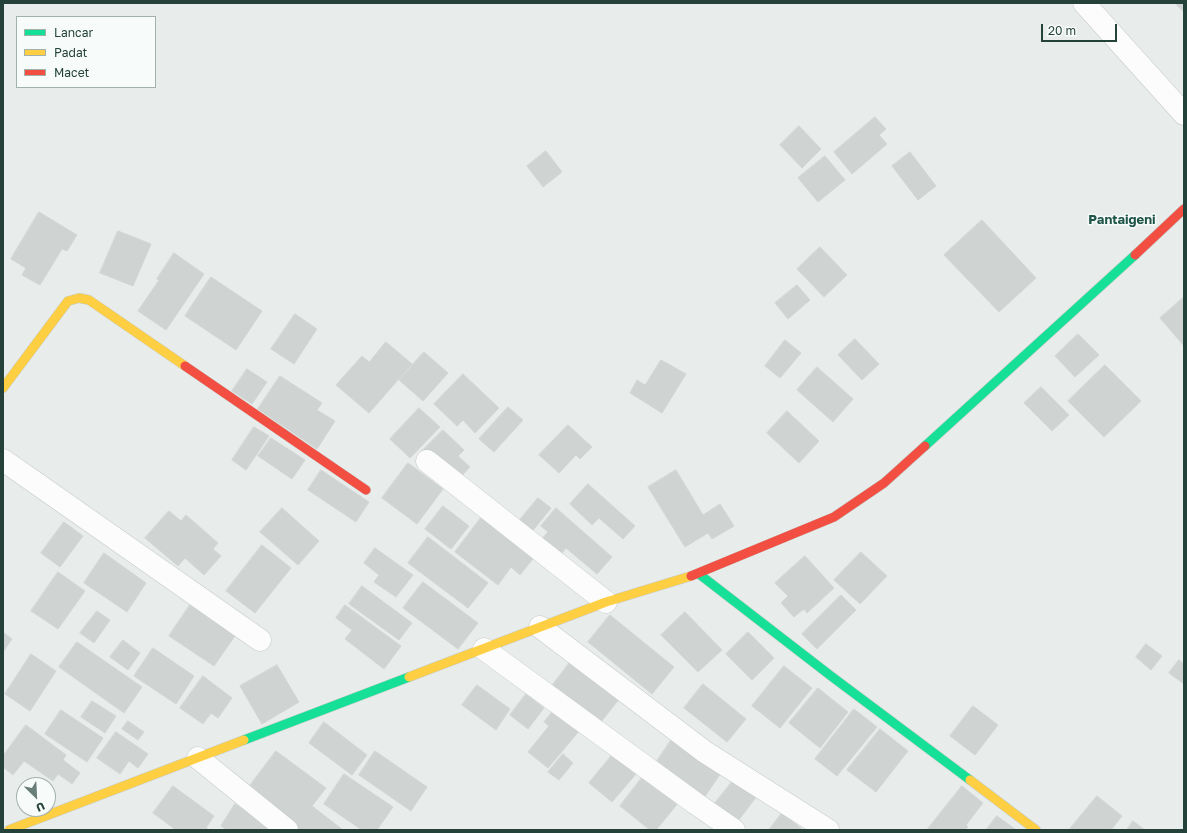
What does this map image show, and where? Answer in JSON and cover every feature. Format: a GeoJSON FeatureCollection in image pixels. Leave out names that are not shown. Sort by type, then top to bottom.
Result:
{"type":"FeatureCollection","features":[{"type":"Feature","properties":{"kind":"street"},"geometry":{"type":"LineString","coordinates":[[1084,3],[1184,114]]}},
{"type":"Feature","properties":{"kind":"street"},"geometry":{"type":"LineString","coordinates":[[24,828],[198,758],[606,602],[699,574],[834,517],[884,483],[1070,315],[1184,209]]}},
{"type":"Feature","properties":{"kind":"street"},"geometry":{"type":"LineString","coordinates":[[3,388],[68,301],[79,298],[89,300],[366,490]]}},
{"type":"Feature","properties":{"kind":"street"},"geometry":{"type":"LineString","coordinates":[[3,460],[260,640]]}},
{"type":"Feature","properties":{"kind":"street"},"geometry":{"type":"LineString","coordinates":[[427,461],[606,602]]}},
{"type":"Feature","properties":{"kind":"street"},"geometry":{"type":"LineString","coordinates":[[699,574],[831,676],[1036,830]]}},
{"type":"Feature","properties":{"kind":"street"},"geometry":{"type":"LineString","coordinates":[[540,628],[705,752],[828,830]]}},
{"type":"Feature","properties":{"kind":"street"},"geometry":{"type":"LineString","coordinates":[[484,649],[734,830]]}},
{"type":"Feature","properties":{"kind":"street"},"geometry":{"type":"LineString","coordinates":[[198,758],[287,830]]}},
{"type":"Feature","properties":{"kind":"building"},"geometry":{"type":"Polygon","coordinates":[[[1175,3],[1184,3],[1184,12],[1175,3]]]}},
{"type":"Feature","properties":{"kind":"building"},"geometry":{"type":"Polygon","coordinates":[[[875,117],[886,129],[879,135],[887,144],[852,174],[834,152],[875,117]]]}},
{"type":"Feature","properties":{"kind":"building"},"geometry":{"type":"Polygon","coordinates":[[[799,126],[821,149],[802,168],[780,145],[799,126]]]}},
{"type":"Feature","properties":{"kind":"building"},"geometry":{"type":"Polygon","coordinates":[[[546,151],[562,172],[543,187],[527,166],[546,151]]]}},
{"type":"Feature","properties":{"kind":"building"},"geometry":{"type":"Polygon","coordinates":[[[910,152],[936,186],[918,200],[892,166],[910,152]]]}},
{"type":"Feature","properties":{"kind":"building"},"geometry":{"type":"Polygon","coordinates":[[[825,156],[845,180],[818,202],[798,178],[825,156]]]}},
{"type":"Feature","properties":{"kind":"building"},"geometry":{"type":"Polygon","coordinates":[[[39,212],[77,235],[67,251],[62,249],[40,285],[22,275],[26,268],[11,259],[39,212]]]}},
{"type":"Feature","properties":{"kind":"building"},"geometry":{"type":"Polygon","coordinates":[[[982,220],[1036,278],[999,312],[944,255],[982,220]]]}},
{"type":"Feature","properties":{"kind":"building"},"geometry":{"type":"Polygon","coordinates":[[[118,231],[151,244],[133,286],[100,273],[118,231]]]}},
{"type":"Feature","properties":{"kind":"building"},"geometry":{"type":"Polygon","coordinates":[[[820,247],[847,275],[824,297],[797,269],[820,247]]]}},
{"type":"Feature","properties":{"kind":"building"},"geometry":{"type":"Polygon","coordinates":[[[174,253],[204,274],[166,330],[138,311],[159,280],[157,279],[174,253]]]}},
{"type":"Feature","properties":{"kind":"building"},"geometry":{"type":"Polygon","coordinates":[[[211,277],[262,311],[236,350],[185,316],[211,277]]]}},
{"type":"Feature","properties":{"kind":"building"},"geometry":{"type":"Polygon","coordinates":[[[797,285],[810,300],[788,319],[775,303],[797,285]]]}},
{"type":"Feature","properties":{"kind":"building"},"geometry":{"type":"Polygon","coordinates":[[[1184,297],[1184,346],[1160,318],[1184,297]]]}},
{"type":"Feature","properties":{"kind":"building"},"geometry":{"type":"Polygon","coordinates":[[[295,314],[317,329],[294,364],[271,349],[295,314]]]}},
{"type":"Feature","properties":{"kind":"building"},"geometry":{"type":"Polygon","coordinates":[[[1078,334],[1099,355],[1075,377],[1055,356],[1078,334]]]}},
{"type":"Feature","properties":{"kind":"building"},"geometry":{"type":"Polygon","coordinates":[[[855,339],[879,364],[862,380],[838,355],[855,339]]]}},
{"type":"Feature","properties":{"kind":"building"},"geometry":{"type":"Polygon","coordinates":[[[785,340],[801,353],[780,378],[765,366],[785,340]]]}},
{"type":"Feature","properties":{"kind":"building"},"geometry":{"type":"Polygon","coordinates":[[[386,342],[412,364],[369,413],[336,385],[362,356],[369,362],[386,342]]]}},
{"type":"Feature","properties":{"kind":"building"},"geometry":{"type":"Polygon","coordinates":[[[424,352],[448,373],[423,401],[399,380],[424,352]]]}},
{"type":"Feature","properties":{"kind":"building"},"geometry":{"type":"Polygon","coordinates":[[[661,360],[686,374],[662,413],[630,393],[637,380],[645,385],[661,360]]]}},
{"type":"Feature","properties":{"kind":"building"},"geometry":{"type":"Polygon","coordinates":[[[1105,365],[1141,401],[1104,437],[1068,401],[1105,365]]]}},
{"type":"Feature","properties":{"kind":"building"},"geometry":{"type":"Polygon","coordinates":[[[817,367],[853,399],[833,422],[797,390],[817,367]]]}},
{"type":"Feature","properties":{"kind":"building"},"geometry":{"type":"Polygon","coordinates":[[[247,369],[267,382],[252,404],[232,391],[247,369]]]}},
{"type":"Feature","properties":{"kind":"building"},"geometry":{"type":"Polygon","coordinates":[[[463,374],[499,408],[475,433],[463,420],[457,426],[434,404],[463,374]]]}},
{"type":"Feature","properties":{"kind":"building"},"geometry":{"type":"Polygon","coordinates":[[[280,376],[322,403],[317,410],[335,421],[317,449],[258,409],[280,376]]]}},
{"type":"Feature","properties":{"kind":"building"},"geometry":{"type":"Polygon","coordinates":[[[1041,387],[1069,415],[1052,431],[1024,403],[1041,387]]]}},
{"type":"Feature","properties":{"kind":"building"},"geometry":{"type":"Polygon","coordinates":[[[508,407],[523,420],[494,452],[479,439],[508,407]]]}},
{"type":"Feature","properties":{"kind":"building"},"geometry":{"type":"Polygon","coordinates":[[[419,408],[440,427],[410,458],[390,439],[419,408]]]}},
{"type":"Feature","properties":{"kind":"building"},"geometry":{"type":"Polygon","coordinates":[[[787,411],[819,441],[799,463],[767,433],[787,411]]]}},
{"type":"Feature","properties":{"kind":"building"},"geometry":{"type":"Polygon","coordinates":[[[568,425],[592,447],[580,459],[576,455],[559,473],[539,455],[568,425]]]}},
{"type":"Feature","properties":{"kind":"building"},"geometry":{"type":"Polygon","coordinates":[[[254,427],[269,436],[246,470],[232,460],[254,427]]]}},
{"type":"Feature","properties":{"kind":"building"},"geometry":{"type":"Polygon","coordinates":[[[443,430],[464,450],[458,456],[470,467],[456,482],[422,451],[443,430]]]}},
{"type":"Feature","properties":{"kind":"building"},"geometry":{"type":"Polygon","coordinates":[[[271,438],[305,460],[292,479],[258,456],[271,438]]]}},
{"type":"Feature","properties":{"kind":"building"},"geometry":{"type":"Polygon","coordinates":[[[408,463],[443,489],[417,524],[382,498],[408,463]]]}},
{"type":"Feature","properties":{"kind":"building"},"geometry":{"type":"Polygon","coordinates":[[[321,470],[369,502],[356,522],[308,490],[321,470]]]}},
{"type":"Feature","properties":{"kind":"building"},"geometry":{"type":"Polygon","coordinates":[[[676,470],[703,515],[720,504],[734,526],[712,539],[708,533],[685,547],[648,487],[676,470]]]}},
{"type":"Feature","properties":{"kind":"building"},"geometry":{"type":"Polygon","coordinates":[[[588,484],[635,526],[623,539],[599,518],[592,525],[570,504],[588,484]]]}},
{"type":"Feature","properties":{"kind":"building"},"geometry":{"type":"Polygon","coordinates":[[[538,498],[551,508],[531,533],[518,522],[538,498]]]}},
{"type":"Feature","properties":{"kind":"building"},"geometry":{"type":"Polygon","coordinates":[[[443,506],[469,526],[451,549],[425,529],[443,506]]]}},
{"type":"Feature","properties":{"kind":"building"},"geometry":{"type":"Polygon","coordinates":[[[282,508],[319,541],[298,565],[260,532],[282,508]]]}},
{"type":"Feature","properties":{"kind":"building"},"geometry":{"type":"Polygon","coordinates":[[[556,508],[612,557],[597,574],[566,548],[557,559],[538,543],[548,532],[541,526],[556,508]]]}},
{"type":"Feature","properties":{"kind":"building"},"geometry":{"type":"Polygon","coordinates":[[[169,511],[181,521],[186,515],[218,543],[213,549],[221,556],[204,575],[185,558],[178,566],[145,538],[169,511]]]}},
{"type":"Feature","properties":{"kind":"building"},"geometry":{"type":"Polygon","coordinates":[[[483,515],[536,555],[520,575],[511,567],[498,585],[455,552],[483,515]]]}},
{"type":"Feature","properties":{"kind":"building"},"geometry":{"type":"Polygon","coordinates":[[[64,522],[83,536],[60,567],[41,553],[64,522]]]}},
{"type":"Feature","properties":{"kind":"building"},"geometry":{"type":"Polygon","coordinates":[[[428,537],[488,583],[468,608],[408,563],[428,537]]]}},
{"type":"Feature","properties":{"kind":"building"},"geometry":{"type":"Polygon","coordinates":[[[262,545],[291,568],[255,613],[226,591],[262,545]]]}},
{"type":"Feature","properties":{"kind":"building"},"geometry":{"type":"Polygon","coordinates":[[[375,548],[413,575],[396,597],[374,582],[379,575],[364,563],[375,548]]]}},
{"type":"Feature","properties":{"kind":"building"},"geometry":{"type":"Polygon","coordinates":[[[861,552],[887,576],[860,604],[834,580],[861,552]]]}},
{"type":"Feature","properties":{"kind":"building"},"geometry":{"type":"Polygon","coordinates":[[[104,553],[146,583],[127,612],[84,583],[104,553]]]}},
{"type":"Feature","properties":{"kind":"building"},"geometry":{"type":"Polygon","coordinates":[[[805,556],[834,588],[807,613],[804,609],[794,617],[781,603],[788,596],[775,583],[805,556]]]}},
{"type":"Feature","properties":{"kind":"building"},"geometry":{"type":"Polygon","coordinates":[[[58,572],[85,591],[58,629],[31,611],[58,572]]]}},
{"type":"Feature","properties":{"kind":"building"},"geometry":{"type":"Polygon","coordinates":[[[423,582],[478,623],[458,649],[403,608],[423,582]]]}},
{"type":"Feature","properties":{"kind":"building"},"geometry":{"type":"Polygon","coordinates":[[[362,586],[412,623],[399,640],[349,604],[362,586]]]}},
{"type":"Feature","properties":{"kind":"building"},"geometry":{"type":"Polygon","coordinates":[[[841,595],[856,610],[817,649],[802,634],[841,595]]]}},
{"type":"Feature","properties":{"kind":"building"},"geometry":{"type":"Polygon","coordinates":[[[190,605],[235,636],[214,666],[169,636],[190,605]]]}},
{"type":"Feature","properties":{"kind":"building"},"geometry":{"type":"Polygon","coordinates":[[[345,605],[401,646],[384,669],[345,639],[352,630],[336,618],[345,605]]]}},
{"type":"Feature","properties":{"kind":"building"},"geometry":{"type":"Polygon","coordinates":[[[97,611],[110,620],[94,643],[80,633],[97,611]]]}},
{"type":"Feature","properties":{"kind":"building"},"geometry":{"type":"Polygon","coordinates":[[[685,612],[722,650],[698,672],[661,635],[685,612]]]}},
{"type":"Feature","properties":{"kind":"building"},"geometry":{"type":"Polygon","coordinates":[[[610,615],[674,667],[652,694],[588,642],[610,615]]]}},
{"type":"Feature","properties":{"kind":"building"},"geometry":{"type":"Polygon","coordinates":[[[3,632],[12,639],[3,652],[3,632]]]}},
{"type":"Feature","properties":{"kind":"building"},"geometry":{"type":"Polygon","coordinates":[[[748,632],[774,658],[752,680],[726,654],[748,632]]]}},
{"type":"Feature","properties":{"kind":"building"},"geometry":{"type":"Polygon","coordinates":[[[123,640],[140,653],[128,670],[110,657],[123,640]]]}},
{"type":"Feature","properties":{"kind":"building"},"geometry":{"type":"Polygon","coordinates":[[[77,642],[142,687],[124,713],[59,667],[77,642]]]}},
{"type":"Feature","properties":{"kind":"building"},"geometry":{"type":"Polygon","coordinates":[[[1146,644],[1162,656],[1151,670],[1136,657],[1146,644]]]}},
{"type":"Feature","properties":{"kind":"building"},"geometry":{"type":"Polygon","coordinates":[[[153,648],[194,676],[176,704],[134,676],[153,648]]]}},
{"type":"Feature","properties":{"kind":"building"},"geometry":{"type":"Polygon","coordinates":[[[31,654],[56,671],[30,711],[5,694],[31,654]]]}},
{"type":"Feature","properties":{"kind":"building"},"geometry":{"type":"Polygon","coordinates":[[[1179,660],[1184,664],[1184,684],[1169,673],[1179,660]]]}},
{"type":"Feature","properties":{"kind":"building"},"geometry":{"type":"Polygon","coordinates":[[[570,662],[620,698],[601,722],[552,686],[570,662]]]}},
{"type":"Feature","properties":{"kind":"building"},"geometry":{"type":"Polygon","coordinates":[[[277,665],[299,702],[262,724],[240,686],[277,665]]]}},
{"type":"Feature","properties":{"kind":"building"},"geometry":{"type":"Polygon","coordinates":[[[784,666],[812,688],[780,728],[752,706],[784,666]]]}},
{"type":"Feature","properties":{"kind":"building"},"geometry":{"type":"Polygon","coordinates":[[[203,676],[232,698],[218,718],[211,713],[203,724],[180,708],[203,676]]]}},
{"type":"Feature","properties":{"kind":"building"},"geometry":{"type":"Polygon","coordinates":[[[703,684],[746,719],[727,742],[684,708],[703,684]]]}},
{"type":"Feature","properties":{"kind":"building"},"geometry":{"type":"Polygon","coordinates":[[[477,685],[510,709],[496,730],[462,705],[477,685]]]}},
{"type":"Feature","properties":{"kind":"building"},"geometry":{"type":"Polygon","coordinates":[[[818,688],[848,712],[820,748],[789,723],[818,688]]]}},
{"type":"Feature","properties":{"kind":"building"},"geometry":{"type":"Polygon","coordinates":[[[526,694],[544,708],[528,729],[510,715],[526,694]]]}},
{"type":"Feature","properties":{"kind":"building"},"geometry":{"type":"Polygon","coordinates":[[[92,701],[116,716],[105,733],[81,717],[92,701]]]}},
{"type":"Feature","properties":{"kind":"building"},"geometry":{"type":"Polygon","coordinates":[[[973,706],[998,725],[975,755],[950,736],[973,706]]]}},
{"type":"Feature","properties":{"kind":"building"},"geometry":{"type":"Polygon","coordinates":[[[555,709],[580,730],[548,768],[528,752],[549,726],[544,722],[555,709]]]}},
{"type":"Feature","properties":{"kind":"building"},"geometry":{"type":"Polygon","coordinates":[[[854,709],[877,727],[837,776],[815,759],[854,709]]]}},
{"type":"Feature","properties":{"kind":"building"},"geometry":{"type":"Polygon","coordinates":[[[61,710],[103,738],[87,762],[45,734],[61,710]]]}},
{"type":"Feature","properties":{"kind":"building"},"geometry":{"type":"Polygon","coordinates":[[[128,721],[144,732],[138,740],[122,729],[128,721]]]}},
{"type":"Feature","properties":{"kind":"building"},"geometry":{"type":"Polygon","coordinates":[[[324,722],[367,755],[352,775],[309,743],[324,722]]]}},
{"type":"Feature","properties":{"kind":"building"},"geometry":{"type":"Polygon","coordinates":[[[26,725],[66,755],[63,760],[80,773],[72,784],[58,774],[56,777],[47,777],[24,761],[13,775],[3,767],[3,756],[26,725]]]}},
{"type":"Feature","properties":{"kind":"building"},"geometry":{"type":"Polygon","coordinates":[[[880,729],[908,751],[876,792],[847,770],[880,729]]]}},
{"type":"Feature","properties":{"kind":"building"},"geometry":{"type":"Polygon","coordinates":[[[116,732],[148,754],[138,768],[129,761],[120,774],[97,758],[116,732]]]}},
{"type":"Feature","properties":{"kind":"building"},"geometry":{"type":"Polygon","coordinates":[[[672,739],[721,773],[704,798],[655,764],[672,739]]]}},
{"type":"Feature","properties":{"kind":"building"},"geometry":{"type":"Polygon","coordinates":[[[276,751],[326,788],[312,806],[343,830],[297,830],[246,791],[276,751]]]}},
{"type":"Feature","properties":{"kind":"building"},"geometry":{"type":"Polygon","coordinates":[[[375,751],[427,787],[411,811],[359,775],[375,751]]]}},
{"type":"Feature","properties":{"kind":"building"},"geometry":{"type":"Polygon","coordinates":[[[563,754],[573,763],[559,780],[548,772],[563,754]]]}},
{"type":"Feature","properties":{"kind":"building"},"geometry":{"type":"Polygon","coordinates":[[[612,755],[636,774],[612,802],[589,783],[612,755]]]}},
{"type":"Feature","properties":{"kind":"building"},"geometry":{"type":"Polygon","coordinates":[[[344,774],[393,807],[377,830],[362,830],[324,804],[344,774]]]}},
{"type":"Feature","properties":{"kind":"building"},"geometry":{"type":"Polygon","coordinates":[[[644,775],[679,802],[656,830],[650,830],[620,806],[644,775]]]}},
{"type":"Feature","properties":{"kind":"building"},"geometry":{"type":"Polygon","coordinates":[[[735,778],[757,796],[735,825],[712,807],[735,778]]]}},
{"type":"Feature","properties":{"kind":"building"},"geometry":{"type":"Polygon","coordinates":[[[173,786],[214,816],[206,828],[209,830],[176,830],[153,813],[173,786]]]}},
{"type":"Feature","properties":{"kind":"building"},"geometry":{"type":"Polygon","coordinates":[[[962,786],[983,803],[966,825],[968,827],[965,830],[927,830],[962,786]]]}},
{"type":"Feature","properties":{"kind":"building"},"geometry":{"type":"Polygon","coordinates":[[[1097,796],[1122,816],[1111,830],[1069,830],[1097,796]]]}},
{"type":"Feature","properties":{"kind":"building"},"geometry":{"type":"Polygon","coordinates":[[[235,804],[274,830],[227,830],[221,826],[235,804]]]}},
{"type":"Feature","properties":{"kind":"building"},"geometry":{"type":"Polygon","coordinates":[[[782,813],[803,830],[769,830],[782,813]]]}},
{"type":"Feature","properties":{"kind":"building"},"geometry":{"type":"Polygon","coordinates":[[[997,816],[1015,829],[986,830],[997,816]]]}},
{"type":"Feature","properties":{"kind":"building"},"geometry":{"type":"Polygon","coordinates":[[[1133,821],[1145,830],[1127,830],[1133,821]]]}},
{"type":"Feature","properties":{"kind":"traffic: fast"},"geometry":{"type":"LineString","coordinates":[[925,446],[1135,255]]}},
{"type":"Feature","properties":{"kind":"traffic: fast"},"geometry":{"type":"LineString","coordinates":[[699,574],[831,676],[970,780]]}},
{"type":"Feature","properties":{"kind":"traffic: fast"},"geometry":{"type":"LineString","coordinates":[[244,740],[409,677]]}},
{"type":"Feature","properties":{"kind":"traffic: slow"},"geometry":{"type":"LineString","coordinates":[[3,388],[68,301],[79,298],[89,300],[185,366]]}},
{"type":"Feature","properties":{"kind":"traffic: slow"},"geometry":{"type":"LineString","coordinates":[[409,677],[606,602],[691,576]]}},
{"type":"Feature","properties":{"kind":"traffic: slow"},"geometry":{"type":"LineString","coordinates":[[9,830],[244,740]]}},
{"type":"Feature","properties":{"kind":"traffic: slow"},"geometry":{"type":"LineString","coordinates":[[970,780],[1036,830]]}},
{"type":"Feature","properties":{"kind":"traffic: jam"},"geometry":{"type":"LineString","coordinates":[[1135,255],[1184,209]]}},
{"type":"Feature","properties":{"kind":"traffic: jam"},"geometry":{"type":"LineString","coordinates":[[185,366],[366,490]]}},
{"type":"Feature","properties":{"kind":"traffic: jam"},"geometry":{"type":"LineString","coordinates":[[691,576],[834,517],[884,483],[925,446]]}},
{"type":"Feature","properties":{"kind":"district","name":"Pantaigeni"},"geometry":{"type":"Point","coordinates":[1122,220]}}]}
